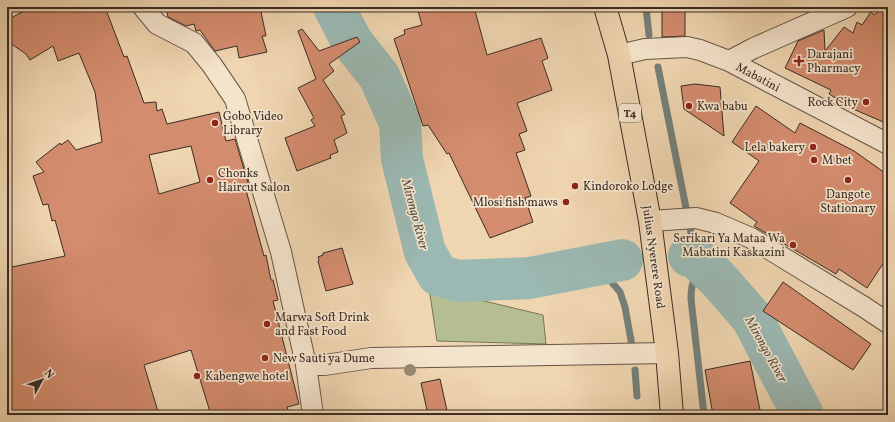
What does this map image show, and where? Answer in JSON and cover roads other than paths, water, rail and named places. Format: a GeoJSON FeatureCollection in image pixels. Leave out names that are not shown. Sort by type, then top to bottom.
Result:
{"type":"FeatureCollection","features":[{"type":"Feature","properties":{"kind":"highway","name":"Julius Nyerere Road"},"geometry":{"type":"LineString","coordinates":[[605,7],[619,55],[650,221],[667,353],[672,415]]}},
{"type":"Feature","properties":{"kind":"street"},"geometry":{"type":"LineString","coordinates":[[143,7],[156,24],[194,43],[212,65],[235,99],[281,252],[306,365],[313,415]]}},
{"type":"Feature","properties":{"kind":"street"},"geometry":{"type":"LineString","coordinates":[[729,61],[754,48],[847,7]]}},
{"type":"Feature","properties":{"kind":"street","name":"Mabatini"},"geometry":{"type":"LineString","coordinates":[[619,55],[645,49],[687,47],[700,50],[729,61],[888,144]]}},
{"type":"Feature","properties":{"kind":"street"},"geometry":{"type":"LineString","coordinates":[[650,221],[688,219],[716,223],[751,238],[864,306],[888,323]]}},
{"type":"Feature","properties":{"kind":"street"},"geometry":{"type":"LineString","coordinates":[[306,365],[325,365],[371,358],[667,353]]}},
{"type":"Feature","properties":{"kind":"waterway","name":"Mirongo River"},"geometry":{"type":"LineString","coordinates":[[334,7],[352,42],[379,76],[400,123],[402,159],[425,252],[438,275],[458,281],[530,278],[622,260]]}},
{"type":"Feature","properties":{"kind":"waterway"},"geometry":{"type":"LineString","coordinates":[[646,7],[649,35]]}},
{"type":"Feature","properties":{"kind":"waterway"},"geometry":{"type":"LineString","coordinates":[[658,67],[696,258]]}},
{"type":"Feature","properties":{"kind":"waterway","name":"Mirongo River"},"geometry":{"type":"LineString","coordinates":[[689,256],[696,258],[717,278],[752,318],[803,415]]}},
{"type":"Feature","properties":{"kind":"waterway"},"geometry":{"type":"LineString","coordinates":[[597,265],[620,292],[625,307],[632,346]]}},
{"type":"Feature","properties":{"kind":"waterway"},"geometry":{"type":"LineString","coordinates":[[704,267],[697,274],[691,290],[704,415]]}},
{"type":"Feature","properties":{"kind":"waterway"},"geometry":{"type":"LineString","coordinates":[[635,370],[637,396]]}},
{"type":"Feature","properties":{"kind":"place","name":"Darajani Pharmacy"},"geometry":{"type":"Point","coordinates":[799,61]}},
{"type":"Feature","properties":{"kind":"place","name":"Rock City"},"geometry":{"type":"Point","coordinates":[866,102]}},
{"type":"Feature","properties":{"kind":"place","name":"Kwa babu"},"geometry":{"type":"Point","coordinates":[689,106]}},
{"type":"Feature","properties":{"kind":"place","name":"Gobo Video Library"},"geometry":{"type":"Point","coordinates":[215,123]}},
{"type":"Feature","properties":{"kind":"place","name":"Lela bakery"},"geometry":{"type":"Point","coordinates":[813,147]}},
{"type":"Feature","properties":{"kind":"place","name":"M bet"},"geometry":{"type":"Point","coordinates":[814,160]}},
{"type":"Feature","properties":{"kind":"place","name":"Chonks Haircut Salon"},"geometry":{"type":"Point","coordinates":[210,180]}},
{"type":"Feature","properties":{"kind":"place","name":"Dangote Stationary"},"geometry":{"type":"Point","coordinates":[848,180]}},
{"type":"Feature","properties":{"kind":"place","name":"Kindoroko Lodge"},"geometry":{"type":"Point","coordinates":[575,186]}},
{"type":"Feature","properties":{"kind":"place","name":"Mlosi fish maws"},"geometry":{"type":"Point","coordinates":[566,202]}},
{"type":"Feature","properties":{"kind":"place","name":"Serikari Ya Mataa Wa Mabatini Kaskazini"},"geometry":{"type":"Point","coordinates":[793,245]}},
{"type":"Feature","properties":{"kind":"place","name":"Marwa Soft Drink and Fast Food"},"geometry":{"type":"Point","coordinates":[267,324]}},
{"type":"Feature","properties":{"kind":"place","name":"New Sauti ya Dume"},"geometry":{"type":"Point","coordinates":[265,358]}},
{"type":"Feature","properties":{"kind":"place","name":"Kabengwe hotel"},"geometry":{"type":"Point","coordinates":[197,376]}}]}
